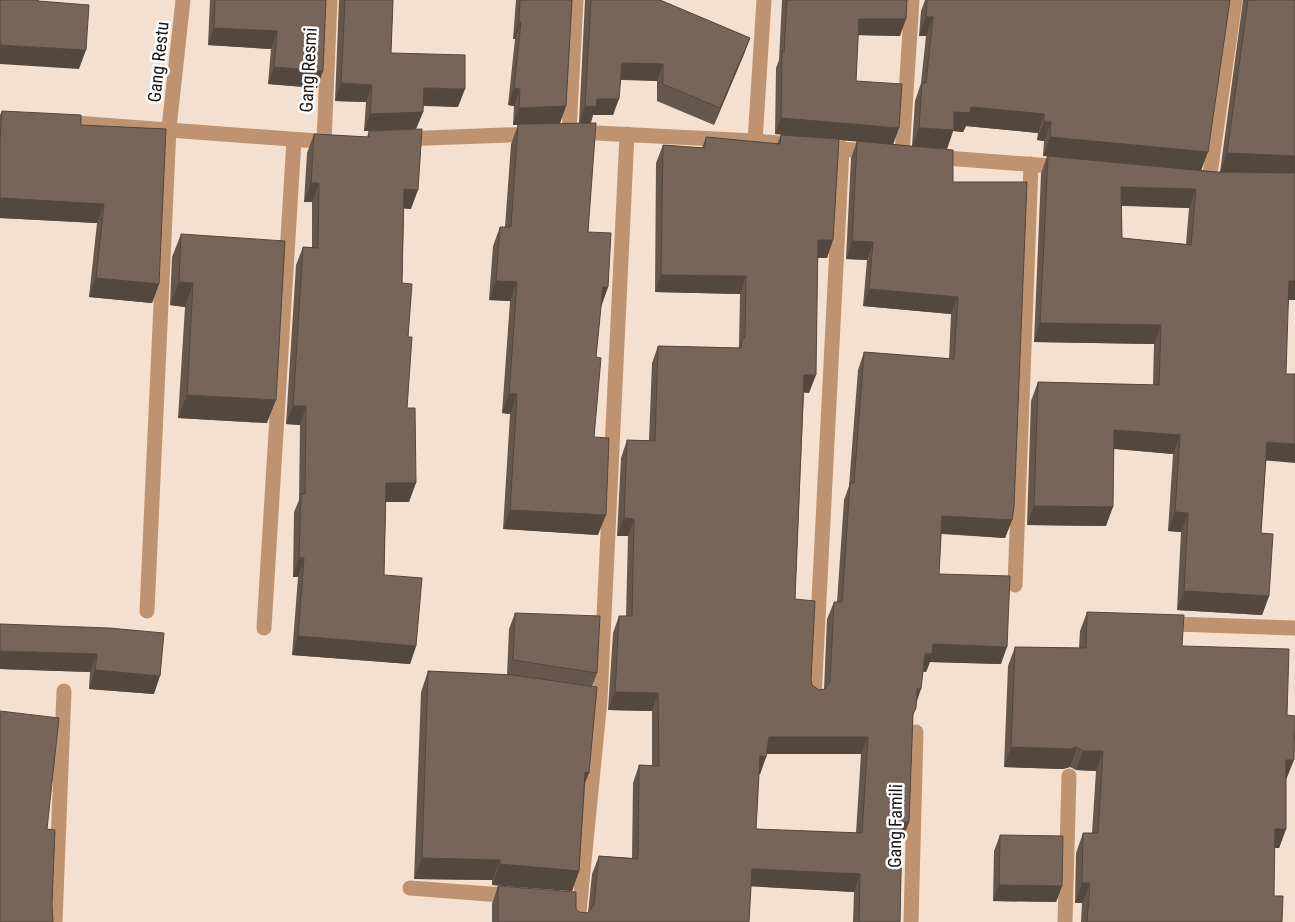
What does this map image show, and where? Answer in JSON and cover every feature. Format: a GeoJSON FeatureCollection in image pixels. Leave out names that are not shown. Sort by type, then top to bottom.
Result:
{"type":"FeatureCollection","features":[{"type":"Feature","properties":{"kind":"street","name":"Gang Restu"},"geometry":{"type":"LineString","coordinates":[[147,611],[169,128],[183,0]]}},
{"type":"Feature","properties":{"kind":"street","name":"Gang Resmi"},"geometry":{"type":"LineString","coordinates":[[324,142],[330,0]]}},
{"type":"Feature","properties":{"kind":"street"},"geometry":{"type":"LineString","coordinates":[[569,132],[576,0]]}},
{"type":"Feature","properties":{"kind":"street"},"geometry":{"type":"LineString","coordinates":[[754,142],[764,0]]}},
{"type":"Feature","properties":{"kind":"street"},"geometry":{"type":"LineString","coordinates":[[902,155],[912,0]]}},
{"type":"Feature","properties":{"kind":"street"},"geometry":{"type":"LineString","coordinates":[[1228,181],[1204,180],[1235,0]]}},
{"type":"Feature","properties":{"kind":"street"},"geometry":{"type":"LineString","coordinates":[[50,121],[169,128],[294,140],[344,141]]}},
{"type":"Feature","properties":{"kind":"street"},"geometry":{"type":"LineString","coordinates":[[383,140],[569,132],[627,134],[842,148],[902,155],[1080,168]]}},
{"type":"Feature","properties":{"kind":"street"},"geometry":{"type":"LineString","coordinates":[[578,922],[600,700],[627,134]]}},
{"type":"Feature","properties":{"kind":"street"},"geometry":{"type":"LineString","coordinates":[[264,628],[294,140]]}},
{"type":"Feature","properties":{"kind":"street"},"geometry":{"type":"LineString","coordinates":[[814,698],[842,148]]}},
{"type":"Feature","properties":{"kind":"street"},"geometry":{"type":"LineString","coordinates":[[1015,586],[1030,164]]}},
{"type":"Feature","properties":{"kind":"street"},"geometry":{"type":"LineString","coordinates":[[1174,624],[1295,628]]}},
{"type":"Feature","properties":{"kind":"street"},"geometry":{"type":"LineString","coordinates":[[55,922],[64,690]]}},
{"type":"Feature","properties":{"kind":"street"},"geometry":{"type":"LineString","coordinates":[[580,697],[600,700]]}},
{"type":"Feature","properties":{"kind":"street","name":"Gang Famili"},"geometry":{"type":"LineString","coordinates":[[911,922],[916,732]]}},
{"type":"Feature","properties":{"kind":"street"},"geometry":{"type":"LineString","coordinates":[[1065,922],[1070,776]]}},
{"type":"Feature","properties":{"kind":"street"},"geometry":{"type":"LineString","coordinates":[[410,888],[532,897]]}},
{"type":"Feature","properties":{"kind":"street"},"geometry":{"type":"LineString","coordinates":[[560,899],[579,900]]}},
{"type":"Feature","properties":{"kind":"building"},"geometry":{"type":"Polygon","coordinates":[[[0,0],[38,0],[89,5],[86,50],[0,45],[0,0]]]}},
{"type":"Feature","properties":{"kind":"building"},"geometry":{"type":"Polygon","coordinates":[[[215,0],[326,0],[323,71],[274,67],[277,31],[214,28],[215,0]]]}},
{"type":"Feature","properties":{"kind":"building"},"geometry":{"type":"Polygon","coordinates":[[[345,0],[393,0],[391,53],[465,55],[465,89],[424,88],[423,112],[370,114],[372,85],[341,83],[345,0]]]}},
{"type":"Feature","properties":{"kind":"building"},"geometry":{"type":"Polygon","coordinates":[[[520,0],[572,0],[566,106],[519,108],[520,89],[514,88],[521,22],[519,22],[520,0]]]}},
{"type":"Feature","properties":{"kind":"building"},"geometry":{"type":"Polygon","coordinates":[[[591,0],[660,0],[750,38],[720,108],[663,84],[663,64],[622,63],[619,99],[597,99],[596,107],[585,106],[591,0]]]}},
{"type":"Feature","properties":{"kind":"building"},"geometry":{"type":"Polygon","coordinates":[[[787,0],[907,0],[906,19],[859,19],[856,81],[902,84],[899,128],[781,118],[782,51],[784,52],[787,0]]]}},
{"type":"Feature","properties":{"kind":"building"},"geometry":{"type":"Polygon","coordinates":[[[927,0],[1230,0],[1208,152],[1050,137],[1051,122],[1044,122],[1044,114],[971,107],[970,113],[954,112],[954,130],[919,128],[922,83],[926,83],[933,17],[926,17],[927,0]]]}},
{"type":"Feature","properties":{"kind":"building"},"geometry":{"type":"Polygon","coordinates":[[[1248,0],[1295,0],[1295,156],[1227,153],[1248,0]]]}},
{"type":"Feature","properties":{"kind":"building"},"geometry":{"type":"Polygon","coordinates":[[[2,111],[81,115],[81,125],[166,129],[159,284],[96,278],[104,204],[0,198],[2,111]]]}},
{"type":"Feature","properties":{"kind":"building"},"geometry":{"type":"Polygon","coordinates":[[[596,123],[588,232],[611,233],[608,287],[603,287],[596,357],[601,358],[594,437],[609,438],[606,515],[510,510],[517,394],[509,394],[517,282],[496,281],[500,227],[511,227],[518,124],[596,123]]]}},
{"type":"Feature","properties":{"kind":"building"},"geometry":{"type":"Polygon","coordinates":[[[422,129],[418,190],[404,189],[402,283],[412,284],[408,337],[412,337],[407,408],[415,408],[416,483],[386,483],[384,575],[422,578],[416,646],[298,636],[304,558],[299,558],[301,494],[305,494],[306,406],[293,406],[303,247],[318,248],[319,183],[311,183],[314,134],[369,137],[369,131],[422,129]]]}},
{"type":"Feature","properties":{"kind":"building"},"geometry":{"type":"Polygon","coordinates":[[[781,135],[839,139],[833,240],[818,240],[816,375],[804,375],[795,599],[815,601],[811,680],[812,685],[819,690],[825,689],[830,681],[834,602],[842,602],[850,483],[854,483],[864,352],[954,359],[958,297],[869,289],[873,242],[852,241],[857,141],[953,150],[953,182],[1027,182],[1012,520],[942,516],[939,574],[1010,576],[1007,647],[933,644],[932,654],[925,654],[921,689],[917,689],[916,708],[913,714],[909,822],[902,822],[900,922],[859,922],[860,874],[752,869],[749,922],[498,922],[498,886],[576,892],[576,909],[579,912],[588,913],[594,905],[599,856],[638,859],[639,765],[659,766],[658,693],[615,692],[619,616],[632,616],[634,519],[624,518],[627,440],[655,441],[658,346],[741,348],[742,338],[745,338],[746,276],[661,275],[663,145],[705,148],[706,137],[780,144],[781,135]],[[769,737],[766,757],[760,756],[756,829],[862,833],[868,737],[769,737]]]}},
{"type":"Feature","properties":{"kind":"building"},"geometry":{"type":"Polygon","coordinates":[[[1048,156],[1215,172],[1295,173],[1295,281],[1289,281],[1286,374],[1295,374],[1295,444],[1267,442],[1261,533],[1273,534],[1269,596],[1184,591],[1188,513],[1175,512],[1180,435],[1114,430],[1113,507],[1034,506],[1038,382],[1159,385],[1161,325],[1040,323],[1048,156]],[[1121,187],[1122,238],[1191,245],[1196,189],[1121,187]]]}},
{"type":"Feature","properties":{"kind":"building"},"geometry":{"type":"Polygon","coordinates":[[[181,234],[285,241],[276,400],[187,395],[193,283],[179,282],[181,234]]]}},
{"type":"Feature","properties":{"kind":"building"},"geometry":{"type":"Polygon","coordinates":[[[1087,612],[1184,615],[1182,646],[1289,649],[1287,715],[1295,716],[1294,760],[1286,760],[1286,829],[1275,829],[1274,896],[1283,896],[1282,922],[1087,922],[1090,883],[1082,883],[1083,833],[1098,833],[1103,751],[1083,751],[1077,747],[1070,749],[1011,747],[1015,647],[1086,648],[1087,612]]]}},
{"type":"Feature","properties":{"kind":"building"},"geometry":{"type":"Polygon","coordinates":[[[515,613],[600,616],[597,673],[513,660],[515,613]]]}},
{"type":"Feature","properties":{"kind":"building"},"geometry":{"type":"Polygon","coordinates":[[[0,624],[109,628],[164,633],[160,676],[95,670],[97,654],[0,651],[0,624]]]}},
{"type":"Feature","properties":{"kind":"building"},"geometry":{"type":"Polygon","coordinates":[[[428,671],[513,675],[597,687],[589,773],[585,772],[579,871],[500,864],[500,860],[422,858],[428,671]]]}},
{"type":"Feature","properties":{"kind":"building"},"geometry":{"type":"Polygon","coordinates":[[[0,711],[59,718],[47,829],[55,830],[53,922],[0,922],[0,711]]]}},
{"type":"Feature","properties":{"kind":"building"},"geometry":{"type":"Polygon","coordinates":[[[1000,835],[1063,836],[1062,886],[999,885],[1000,835]]]}}]}
